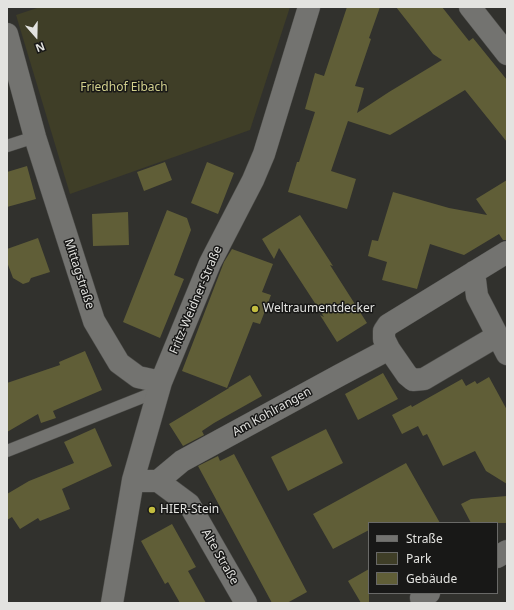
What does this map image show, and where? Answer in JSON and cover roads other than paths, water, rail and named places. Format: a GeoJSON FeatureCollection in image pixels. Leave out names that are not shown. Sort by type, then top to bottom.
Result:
{"type":"FeatureCollection","features":[{"type":"Feature","properties":{"kind":"street","name":"Fritz-Weidner-Straße"},"geometry":{"type":"LineString","coordinates":[[112,603],[133,480],[159,386],[210,263],[253,180],[264,154],[309,7]]}},
{"type":"Feature","properties":{"kind":"street"},"geometry":{"type":"LineString","coordinates":[[470,7],[507,54]]}},
{"type":"Feature","properties":{"kind":"street","name":"Mittagstraße"},"geometry":{"type":"LineString","coordinates":[[7,34],[35,136],[94,321],[119,363],[138,377],[159,386]]}},
{"type":"Feature","properties":{"kind":"street"},"geometry":{"type":"LineString","coordinates":[[474,272],[477,296],[502,345],[424,379],[414,380],[407,375],[384,339],[384,331],[388,325],[474,272],[507,252]]}},
{"type":"Feature","properties":{"kind":"street","name":"Am Kohlrangen"},"geometry":{"type":"LineString","coordinates":[[158,481],[182,461],[389,349]]}},
{"type":"Feature","properties":{"kind":"street"},"geometry":{"type":"LineString","coordinates":[[133,480],[158,481]]}},
{"type":"Feature","properties":{"kind":"street","name":"Alte Straße"},"geometry":{"type":"LineString","coordinates":[[158,481],[189,504],[246,603]]}},
{"type":"Feature","properties":{"kind":"street"},"geometry":{"type":"LineString","coordinates":[[498,556],[507,551]]}},
{"type":"Feature","properties":{"kind":"lane"},"geometry":{"type":"LineString","coordinates":[[7,146],[35,136]]}},
{"type":"Feature","properties":{"kind":"lane"},"geometry":{"type":"LineString","coordinates":[[7,451],[159,386]]}},
{"type":"Feature","properties":{"kind":"place","name":"Weltraumentdecker"},"geometry":{"type":"Point","coordinates":[255,309]}},
{"type":"Feature","properties":{"kind":"place","name":"HIER-Stein"},"geometry":{"type":"Point","coordinates":[152,510]}},
{"type":"Feature","properties":{"kind":"park label","name":"Friedhof Eibach"},"geometry":{"type":"Point","coordinates":[124,88]}}]}
